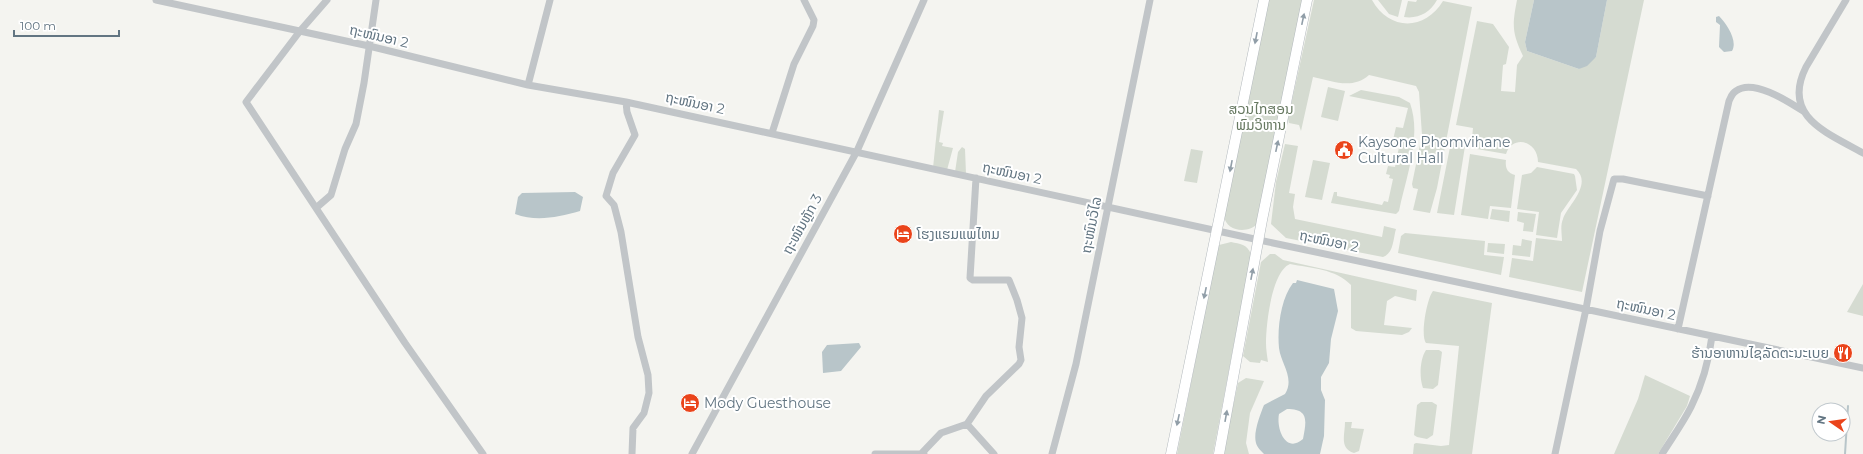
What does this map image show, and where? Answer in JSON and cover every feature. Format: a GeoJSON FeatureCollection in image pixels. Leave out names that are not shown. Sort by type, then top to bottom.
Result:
{"type":"FeatureCollection","features":[{"type":"Feature","properties":{"kind":"street","name":"ຖະໜົນອາ 2"},"geometry":{"type":"LineString","coordinates":[[156,0],[369,46],[528,85],[626,102],[1259,240],[1863,368]]}},
{"type":"Feature","properties":{"kind":"street"},"geometry":{"type":"LineString","coordinates":[[327,0],[300,31],[246,102],[405,343],[483,454]]}},
{"type":"Feature","properties":{"kind":"street"},"geometry":{"type":"LineString","coordinates":[[316,208],[331,195],[345,149],[356,124],[364,82],[376,0]]}},
{"type":"Feature","properties":{"kind":"street"},"geometry":{"type":"LineString","coordinates":[[528,85],[550,0]]}},
{"type":"Feature","properties":{"kind":"street"},"geometry":{"type":"LineString","coordinates":[[772,133],[794,64],[813,26],[814,20],[804,0]]}},
{"type":"Feature","properties":{"kind":"street","name":"ຖະໜົນຫຼັກ 3"},"geometry":{"type":"LineString","coordinates":[[692,454],[856,151],[924,0]]}},
{"type":"Feature","properties":{"kind":"street","name":"ຖະໜົນວິໄລ"},"geometry":{"type":"LineString","coordinates":[[1052,454],[1076,364],[1150,0]]}},
{"type":"Feature","properties":{"kind":"street"},"geometry":{"type":"LineString","coordinates":[[1171,454],[1264,0]]}},
{"type":"Feature","properties":{"kind":"street"},"geometry":{"type":"LineString","coordinates":[[1219,454],[1259,240],[1307,0]]}},
{"type":"Feature","properties":{"kind":"street"},"geometry":{"type":"LineString","coordinates":[[1803,111],[1798,93],[1801,78],[1823,37],[1846,0]]}},
{"type":"Feature","properties":{"kind":"street"},"geometry":{"type":"LineString","coordinates":[[1678,329],[1729,101],[1733,93],[1741,88],[1756,89],[1782,98],[1803,111],[1818,127],[1863,153]]}},
{"type":"Feature","properties":{"kind":"street"},"geometry":{"type":"LineString","coordinates":[[626,102],[627,112],[635,135],[613,173],[606,196],[614,205],[621,232],[638,337],[648,376],[649,393],[644,413],[633,428],[632,454]]}},
{"type":"Feature","properties":{"kind":"street"},"geometry":{"type":"LineString","coordinates":[[875,454],[922,454],[941,433],[967,424],[986,396],[1020,364],[1021,360],[1019,347],[1022,323],[1017,300],[1009,280],[973,280],[970,278],[976,178]]}},
{"type":"Feature","properties":{"kind":"street"},"geometry":{"type":"LineString","coordinates":[[1555,454],[1586,309],[1600,231],[1614,179],[1623,179],[1708,196]]}},
{"type":"Feature","properties":{"kind":"street"},"geometry":{"type":"LineString","coordinates":[[1662,454],[1694,400],[1710,351],[1712,336]]}},
{"type":"Feature","properties":{"kind":"street"},"geometry":{"type":"LineString","coordinates":[[967,424],[994,454]]}},
{"type":"Feature","properties":{"kind":"green space","name":"ສວນໄກສອນ ພົມວິຫານ"},"geometry":{"type":"Polygon","coordinates":[[[1267,0],[1303,0],[1258,223],[1249,229],[1238,230],[1229,225],[1224,216],[1267,0]]]}},
{"type":"Feature","properties":{"kind":"green space"},"geometry":{"type":"Polygon","coordinates":[[[1314,0],[1372,0],[1379,10],[1388,17],[1397,22],[1407,23],[1417,22],[1427,18],[1443,1],[1472,7],[1437,188],[1430,213],[1413,210],[1418,189],[1413,188],[1412,184],[1422,135],[1419,92],[1416,86],[1369,75],[1363,80],[1349,83],[1335,82],[1313,77],[1301,131],[1299,125],[1289,123],[1288,119],[1314,0]]]}},
{"type":"Feature","properties":{"kind":"green space"},"geometry":{"type":"Polygon","coordinates":[[[1378,0],[1402,0],[1398,17],[1389,14],[1378,0]]]}},
{"type":"Feature","properties":{"kind":"green space"},"geometry":{"type":"Polygon","coordinates":[[[1417,0],[1437,0],[1427,12],[1419,16],[1404,17],[1408,1],[1416,2],[1417,0]]]}},
{"type":"Feature","properties":{"kind":"green space"},"geometry":{"type":"Polygon","coordinates":[[[1517,0],[1534,0],[1525,42],[1527,51],[1579,69],[1596,57],[1607,0],[1644,0],[1582,292],[1509,277],[1512,258],[1533,261],[1536,238],[1562,241],[1561,227],[1563,219],[1577,195],[1582,182],[1576,169],[1538,162],[1534,149],[1525,143],[1519,142],[1514,144],[1509,148],[1506,154],[1471,148],[1473,128],[1456,125],[1477,21],[1493,24],[1509,47],[1506,64],[1503,65],[1501,91],[1515,92],[1517,65],[1523,56],[1514,29],[1514,16],[1517,0]]]}},
{"type":"Feature","properties":{"kind":"green space"},"geometry":{"type":"Polygon","coordinates":[[[1328,87],[1345,91],[1338,121],[1321,117],[1328,87]]]}},
{"type":"Feature","properties":{"kind":"green space"},"geometry":{"type":"Polygon","coordinates":[[[1361,90],[1399,97],[1410,103],[1413,116],[1414,143],[1399,211],[1396,214],[1331,203],[1334,192],[1337,192],[1337,196],[1382,205],[1384,201],[1388,202],[1393,179],[1389,178],[1390,175],[1386,174],[1388,166],[1395,167],[1400,142],[1393,140],[1396,127],[1403,128],[1408,108],[1349,96],[1361,90]]]}},
{"type":"Feature","properties":{"kind":"green space"},"geometry":{"type":"Polygon","coordinates":[[[939,110],[944,111],[939,142],[943,143],[942,146],[953,148],[947,170],[933,168],[939,110]]]}},
{"type":"Feature","properties":{"kind":"green space"},"geometry":{"type":"Polygon","coordinates":[[[1452,137],[1466,140],[1454,215],[1437,213],[1452,137]]]}},
{"type":"Feature","properties":{"kind":"green space"},"geometry":{"type":"Polygon","coordinates":[[[1285,144],[1298,146],[1289,193],[1295,194],[1293,207],[1295,219],[1382,237],[1384,226],[1396,229],[1391,249],[1387,255],[1383,257],[1286,238],[1271,224],[1276,182],[1285,144]]]}},
{"type":"Feature","properties":{"kind":"green space"},"geometry":{"type":"Polygon","coordinates":[[[962,147],[965,149],[966,174],[955,172],[958,152],[962,147]]]}},
{"type":"Feature","properties":{"kind":"green space"},"geometry":{"type":"Polygon","coordinates":[[[1191,149],[1203,151],[1197,183],[1184,181],[1191,149]]]}},
{"type":"Feature","properties":{"kind":"green space"},"geometry":{"type":"Polygon","coordinates":[[[1470,154],[1506,160],[1507,169],[1510,173],[1515,175],[1511,208],[1490,206],[1488,219],[1461,215],[1470,154]]]}},
{"type":"Feature","properties":{"kind":"green space"},"geometry":{"type":"Polygon","coordinates":[[[1313,160],[1330,163],[1322,200],[1305,197],[1313,160]]]}},
{"type":"Feature","properties":{"kind":"green space"},"geometry":{"type":"Polygon","coordinates":[[[1537,167],[1574,174],[1575,176],[1577,190],[1561,213],[1557,238],[1536,235],[1539,212],[1517,209],[1522,175],[1531,173],[1537,167]]]}},
{"type":"Feature","properties":{"kind":"green space"},"geometry":{"type":"Polygon","coordinates":[[[1492,209],[1510,211],[1509,222],[1490,219],[1492,209]]]}},
{"type":"Feature","properties":{"kind":"green space"},"geometry":{"type":"Polygon","coordinates":[[[1518,212],[1536,214],[1533,232],[1523,231],[1524,223],[1517,221],[1518,212]]]}},
{"type":"Feature","properties":{"kind":"green space"},"geometry":{"type":"Polygon","coordinates":[[[1405,233],[1485,241],[1484,255],[1504,257],[1501,275],[1398,253],[1401,236],[1405,233]]]}},
{"type":"Feature","properties":{"kind":"green space"},"geometry":{"type":"Polygon","coordinates":[[[1522,239],[1532,241],[1530,257],[1512,255],[1513,245],[1521,246],[1522,239]]]}},
{"type":"Feature","properties":{"kind":"green space"},"geometry":{"type":"Polygon","coordinates":[[[1231,242],[1245,246],[1251,254],[1213,454],[1177,454],[1217,251],[1219,245],[1231,242]]]}},
{"type":"Feature","properties":{"kind":"green space"},"geometry":{"type":"Polygon","coordinates":[[[1488,243],[1505,244],[1504,254],[1487,252],[1488,243]]]}},
{"type":"Feature","properties":{"kind":"green space"},"geometry":{"type":"Polygon","coordinates":[[[1270,254],[1275,254],[1283,260],[1417,290],[1416,301],[1395,296],[1387,301],[1384,325],[1412,328],[1409,332],[1402,335],[1356,331],[1351,328],[1351,285],[1331,272],[1290,264],[1284,269],[1279,277],[1274,287],[1271,299],[1266,334],[1268,362],[1261,360],[1260,363],[1250,362],[1243,356],[1261,262],[1270,254]]]}},
{"type":"Feature","properties":{"kind":"green space"},"geometry":{"type":"Polygon","coordinates":[[[1863,284],[1863,316],[1847,312],[1863,284]]]}},
{"type":"Feature","properties":{"kind":"green space"},"geometry":{"type":"Polygon","coordinates":[[[1433,291],[1492,303],[1472,454],[1413,454],[1414,444],[1416,443],[1441,446],[1449,445],[1459,346],[1426,343],[1424,339],[1425,317],[1433,291]]]}},
{"type":"Feature","properties":{"kind":"green space"},"geometry":{"type":"Polygon","coordinates":[[[1426,350],[1439,350],[1442,352],[1438,385],[1433,389],[1423,388],[1422,384],[1421,363],[1426,350]]]}},
{"type":"Feature","properties":{"kind":"green space"},"geometry":{"type":"Polygon","coordinates":[[[1645,375],[1690,396],[1687,406],[1658,454],[1614,454],[1638,399],[1645,375]]]}},
{"type":"Feature","properties":{"kind":"green space"},"geometry":{"type":"Polygon","coordinates":[[[1246,378],[1264,381],[1250,413],[1246,443],[1249,454],[1223,454],[1238,383],[1246,378]]]}},
{"type":"Feature","properties":{"kind":"green space"},"geometry":{"type":"Polygon","coordinates":[[[1421,402],[1432,402],[1437,405],[1433,435],[1427,439],[1414,435],[1417,405],[1421,402]]]}},
{"type":"Feature","properties":{"kind":"green space"},"geometry":{"type":"Polygon","coordinates":[[[1345,422],[1352,422],[1351,428],[1364,429],[1359,451],[1354,453],[1346,448],[1344,440],[1345,422]]]}},
{"type":"Feature","properties":{"kind":"shaded area"},"geometry":{"type":"Polygon","coordinates":[[[1534,0],[1607,0],[1596,57],[1587,66],[1579,69],[1527,51],[1525,42],[1534,0]]]}},
{"type":"Feature","properties":{"kind":"shaded area"},"geometry":{"type":"Polygon","coordinates":[[[1719,16],[1725,23],[1733,38],[1734,42],[1732,51],[1724,52],[1719,47],[1720,25],[1716,22],[1716,17],[1719,16]]]}},
{"type":"Feature","properties":{"kind":"shaded area"},"geometry":{"type":"Polygon","coordinates":[[[575,192],[583,197],[580,211],[548,218],[531,218],[515,214],[518,197],[522,193],[575,192]]]}},
{"type":"Feature","properties":{"kind":"shaded area"},"geometry":{"type":"Polygon","coordinates":[[[1297,280],[1334,289],[1338,311],[1331,339],[1329,363],[1321,377],[1321,390],[1325,400],[1324,436],[1320,454],[1264,454],[1256,443],[1256,429],[1264,405],[1285,394],[1288,388],[1288,377],[1279,348],[1279,323],[1285,297],[1293,283],[1296,283],[1297,280]],[[1287,409],[1279,414],[1278,420],[1284,438],[1287,442],[1292,444],[1303,439],[1305,427],[1305,418],[1303,414],[1300,411],[1287,409]]]}},
{"type":"Feature","properties":{"kind":"shaded area"},"geometry":{"type":"Polygon","coordinates":[[[859,343],[861,347],[841,371],[823,373],[822,352],[827,345],[859,343]]]}},
{"type":"Feature","properties":{"kind":"waterway"},"geometry":{"type":"LineString","coordinates":[[1845,454],[1846,442]]}},
{"type":"Feature","properties":{"kind":"place","name":"Kaysone Phomvihane Cultural Hall"},"geometry":{"type":"Point","coordinates":[1344,150]}},
{"type":"Feature","properties":{"kind":"place","name":"ໂຮງແຮມແພໄຫມ"},"geometry":{"type":"Point","coordinates":[903,234]}},
{"type":"Feature","properties":{"kind":"place","name":"ຮ້ານອາຫານໄຊລັດຕະນະເບຍ"},"geometry":{"type":"Point","coordinates":[1843,353]}},
{"type":"Feature","properties":{"kind":"place","name":"Mody Guesthouse"},"geometry":{"type":"Point","coordinates":[690,403]}}]}
